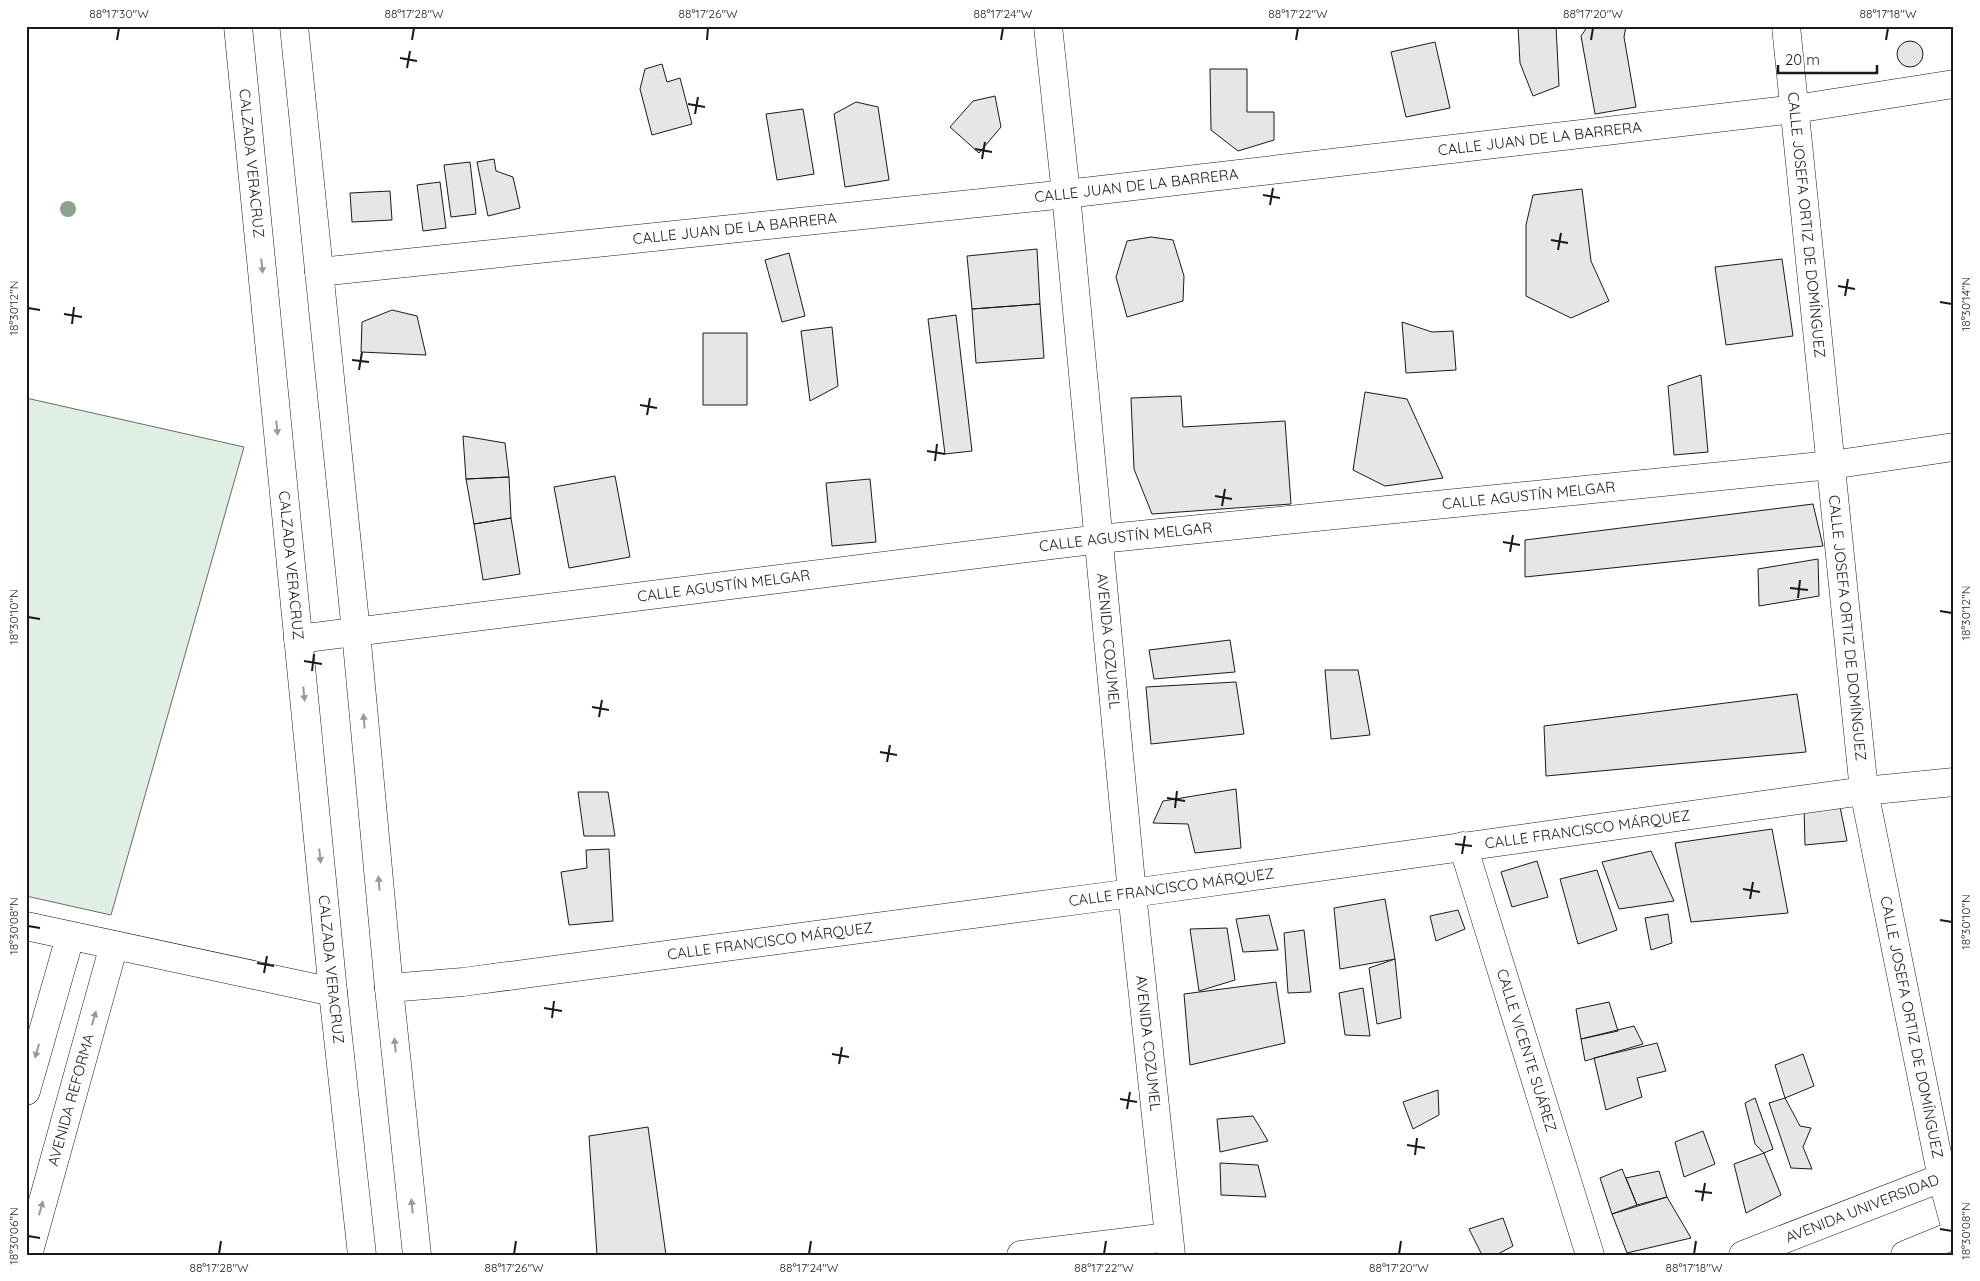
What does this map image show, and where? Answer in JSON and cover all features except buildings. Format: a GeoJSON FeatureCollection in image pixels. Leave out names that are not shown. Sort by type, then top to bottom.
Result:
{"type":"FeatureCollection","features":[{"type":"Feature","properties":{"kind":"street","name":"CALZADA VERACRUZ"},"geometry":{"type":"LineString","coordinates":[[238,26],[333,992],[362,1255]]}},
{"type":"Feature","properties":{"kind":"street"},"geometry":{"type":"LineString","coordinates":[[294,26],[417,1255]]}},
{"type":"Feature","properties":{"kind":"street","name":"AVENIDA COZUMEL"},"geometry":{"type":"LineString","coordinates":[[1048,26],[1100,539],[1132,893],[1170,1246]]}},
{"type":"Feature","properties":{"kind":"street","name":"CALLE JOSEFA ORTIZ DE DOMÍNGUEZ"},"geometry":{"type":"LineString","coordinates":[[1786,26],[1864,791],[1948,1175],[1954,1222]]}},
{"type":"Feature","properties":{"kind":"street","name":"CALLE JUAN DE LA BARRERA"},"geometry":{"type":"LineString","coordinates":[[319,272],[1066,194],[1795,109],[1954,84]]}},
{"type":"Feature","properties":{"kind":"street","name":"CALLE AGUSTÍN MELGAR"},"geometry":{"type":"LineString","coordinates":[[298,639],[1100,539],[1831,465],[1954,447]]}},
{"type":"Feature","properties":{"kind":"street","name":"CALLE FRANCISCO MÁRQUEZ"},"geometry":{"type":"LineString","coordinates":[[389,988],[463,982],[1132,893],[1864,791],[1954,782]]}},
{"type":"Feature","properties":{"kind":"street","name":"CALLE VICENTE SUÁREZ"},"geometry":{"type":"LineString","coordinates":[[1463,846],[1590,1255]]}},
{"type":"Feature","properties":{"kind":"street"},"geometry":{"type":"LineString","coordinates":[[26,926],[70,937],[333,992]]}},
{"type":"Feature","properties":{"kind":"street"},"geometry":{"type":"LineString","coordinates":[[26,1091],[70,937]]}},
{"type":"Feature","properties":{"kind":"street","name":"AVENIDA REFORMA"},"geometry":{"type":"LineString","coordinates":[[28,1255],[114,945]]}},
{"type":"Feature","properties":{"kind":"street","name":"AVENIDA UNIVERSIDAD"},"geometry":{"type":"LineString","coordinates":[[1743,1255],[1948,1175]]}},
{"type":"Feature","properties":{"kind":"street"},"geometry":{"type":"LineString","coordinates":[[1905,1255],[1954,1235]]}},
{"type":"Feature","properties":{"kind":"street"},"geometry":{"type":"LineString","coordinates":[[1021,1255],[1170,1246]]}},
{"type":"Feature","properties":{"kind":"green space"},"geometry":{"type":"Polygon","coordinates":[[[26,398],[244,447],[111,915],[26,896],[26,398]]]}}]}
